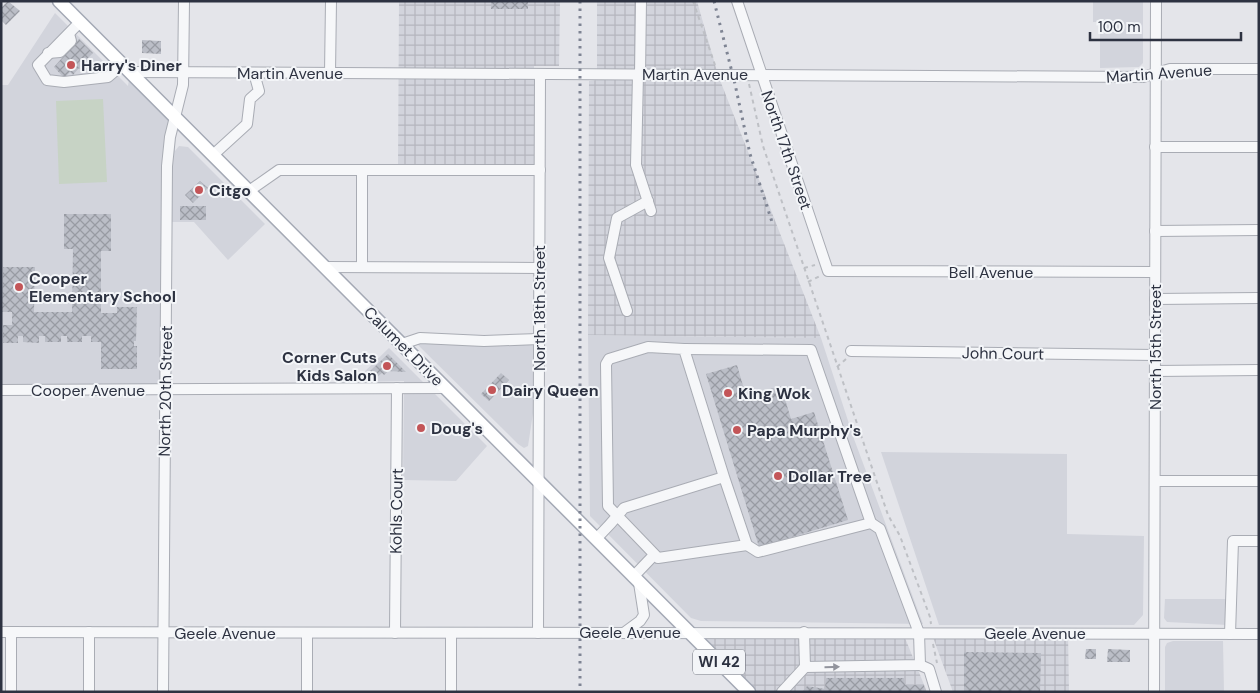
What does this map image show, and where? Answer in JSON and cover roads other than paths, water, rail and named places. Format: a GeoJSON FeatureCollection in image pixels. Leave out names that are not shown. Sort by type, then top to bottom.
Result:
{"type":"FeatureCollection","features":[{"type":"Feature","properties":{"kind":"main road","name":"Calumet Drive"},"geometry":{"type":"LineString","coordinates":[[59,1],[749,692]]}},
{"type":"Feature","properties":{"kind":"street","name":"North 20th Street"},"geometry":{"type":"LineString","coordinates":[[163,692],[167,166],[170,137],[176,118],[184,72],[184,1]]}},
{"type":"Feature","properties":{"kind":"street"},"geometry":{"type":"LineString","coordinates":[[330,73],[331,1]]}},
{"type":"Feature","properties":{"kind":"street"},"geometry":{"type":"LineString","coordinates":[[626,311],[609,258],[617,218],[650,206],[636,165],[641,1]]}},
{"type":"Feature","properties":{"kind":"street","name":"North 17th Street"},"geometry":{"type":"LineString","coordinates":[[737,1],[826,267]]}},
{"type":"Feature","properties":{"kind":"street","name":"North 15th Street"},"geometry":{"type":"LineString","coordinates":[[1154,692],[1156,1]]}},
{"type":"Feature","properties":{"kind":"street"},"geometry":{"type":"LineString","coordinates":[[80,22],[38,65],[47,80],[64,82],[108,76],[126,68]]}},
{"type":"Feature","properties":{"kind":"street","name":"Martin Avenue"},"geometry":{"type":"LineString","coordinates":[[126,68],[184,72],[254,73],[1143,77],[1170,69],[1259,68]]}},
{"type":"Feature","properties":{"kind":"street"},"geometry":{"type":"LineString","coordinates":[[212,155],[247,124],[250,99],[259,91],[254,73]]}},
{"type":"Feature","properties":{"kind":"street","name":"North 18th Street"},"geometry":{"type":"LineString","coordinates":[[538,632],[540,74]]}},
{"type":"Feature","properties":{"kind":"street"},"geometry":{"type":"LineString","coordinates":[[1155,148],[1259,147]]}},
{"type":"Feature","properties":{"kind":"street"},"geometry":{"type":"LineString","coordinates":[[249,191],[279,170],[540,170]]}},
{"type":"Feature","properties":{"kind":"street"},"geometry":{"type":"LineString","coordinates":[[362,170],[362,267]]}},
{"type":"Feature","properties":{"kind":"street"},"geometry":{"type":"LineString","coordinates":[[1155,231],[1259,230]]}},
{"type":"Feature","properties":{"kind":"street"},"geometry":{"type":"LineString","coordinates":[[325,267],[539,268]]}},
{"type":"Feature","properties":{"kind":"street","name":"Bell Avenue"},"geometry":{"type":"LineString","coordinates":[[826,267],[1155,272]]}},
{"type":"Feature","properties":{"kind":"street"},"geometry":{"type":"LineString","coordinates":[[1155,299],[1259,298]]}},
{"type":"Feature","properties":{"kind":"street"},"geometry":{"type":"LineString","coordinates":[[402,344],[420,338],[484,341],[539,339]]}},
{"type":"Feature","properties":{"kind":"street"},"geometry":{"type":"LineString","coordinates":[[747,545],[660,558],[654,555],[616,517],[608,506],[607,361],[648,347],[811,350],[871,523],[880,529],[920,633],[920,665]]}},
{"type":"Feature","properties":{"kind":"street"},"geometry":{"type":"LineString","coordinates":[[684,349],[747,545],[758,552],[871,523]]}},
{"type":"Feature","properties":{"kind":"street","name":"John Court"},"geometry":{"type":"LineString","coordinates":[[851,351],[1155,355]]}},
{"type":"Feature","properties":{"kind":"street"},"geometry":{"type":"LineString","coordinates":[[1155,371],[1259,370]]}},
{"type":"Feature","properties":{"kind":"street","name":"Kohls Court"},"geometry":{"type":"LineString","coordinates":[[395,633],[397,388]]}},
{"type":"Feature","properties":{"kind":"street","name":"Cooper Avenue"},"geometry":{"type":"LineString","coordinates":[[1,390],[446,388]]}},
{"type":"Feature","properties":{"kind":"street"},"geometry":{"type":"LineString","coordinates":[[596,539],[624,508],[724,477]]}},
{"type":"Feature","properties":{"kind":"street"},"geometry":{"type":"LineString","coordinates":[[1155,481],[1259,481]]}},
{"type":"Feature","properties":{"kind":"street"},"geometry":{"type":"LineString","coordinates":[[1230,634],[1233,541],[1259,541]]}},
{"type":"Feature","properties":{"kind":"street"},"geometry":{"type":"LineString","coordinates":[[625,632],[638,623],[644,615],[636,580],[654,555]]}},
{"type":"Feature","properties":{"kind":"street"},"geometry":{"type":"LineString","coordinates":[[6,632],[11,692]]}},
{"type":"Feature","properties":{"kind":"street","name":"Geele Avenue"},"geometry":{"type":"LineString","coordinates":[[6,632],[1259,634]]}},
{"type":"Feature","properties":{"kind":"street"},"geometry":{"type":"LineString","coordinates":[[89,632],[89,692]]}},
{"type":"Feature","properties":{"kind":"street"},"geometry":{"type":"LineString","coordinates":[[450,632],[450,692]]}},
{"type":"Feature","properties":{"kind":"street"},"geometry":{"type":"LineString","coordinates":[[782,692],[805,667],[804,632]]}},
{"type":"Feature","properties":{"kind":"street"},"geometry":{"type":"LineString","coordinates":[[306,633],[307,692]]}},
{"type":"Feature","properties":{"kind":"street"},"geometry":{"type":"LineString","coordinates":[[805,667],[920,665],[929,669],[936,692]]}},
{"type":"Feature","properties":{"kind":"railway"},"geometry":{"type":"LineString","coordinates":[[580,1],[580,692]]}},
{"type":"Feature","properties":{"kind":"railway"},"geometry":{"type":"LineString","coordinates":[[714,1],[750,154],[773,225]]}},
{"type":"Feature","properties":{"kind":"place","name":"Harry's Diner"},"geometry":{"type":"Point","coordinates":[71,65]}},
{"type":"Feature","properties":{"kind":"place","name":"Citgo"},"geometry":{"type":"Point","coordinates":[199,190]}},
{"type":"Feature","properties":{"kind":"place","name":"Cooper Elementary School"},"geometry":{"type":"Point","coordinates":[19,287]}},
{"type":"Feature","properties":{"kind":"place","name":"Corner Cuts Kids Salon"},"geometry":{"type":"Point","coordinates":[387,366]}},
{"type":"Feature","properties":{"kind":"place","name":"Dairy Queen"},"geometry":{"type":"Point","coordinates":[492,390]}},
{"type":"Feature","properties":{"kind":"place","name":"King Wok"},"geometry":{"type":"Point","coordinates":[728,393]}},
{"type":"Feature","properties":{"kind":"place","name":"Doug's"},"geometry":{"type":"Point","coordinates":[421,428]}},
{"type":"Feature","properties":{"kind":"place","name":"Papa Murphy's"},"geometry":{"type":"Point","coordinates":[737,430]}},
{"type":"Feature","properties":{"kind":"place","name":"Dollar Tree"},"geometry":{"type":"Point","coordinates":[778,476]}}]}
